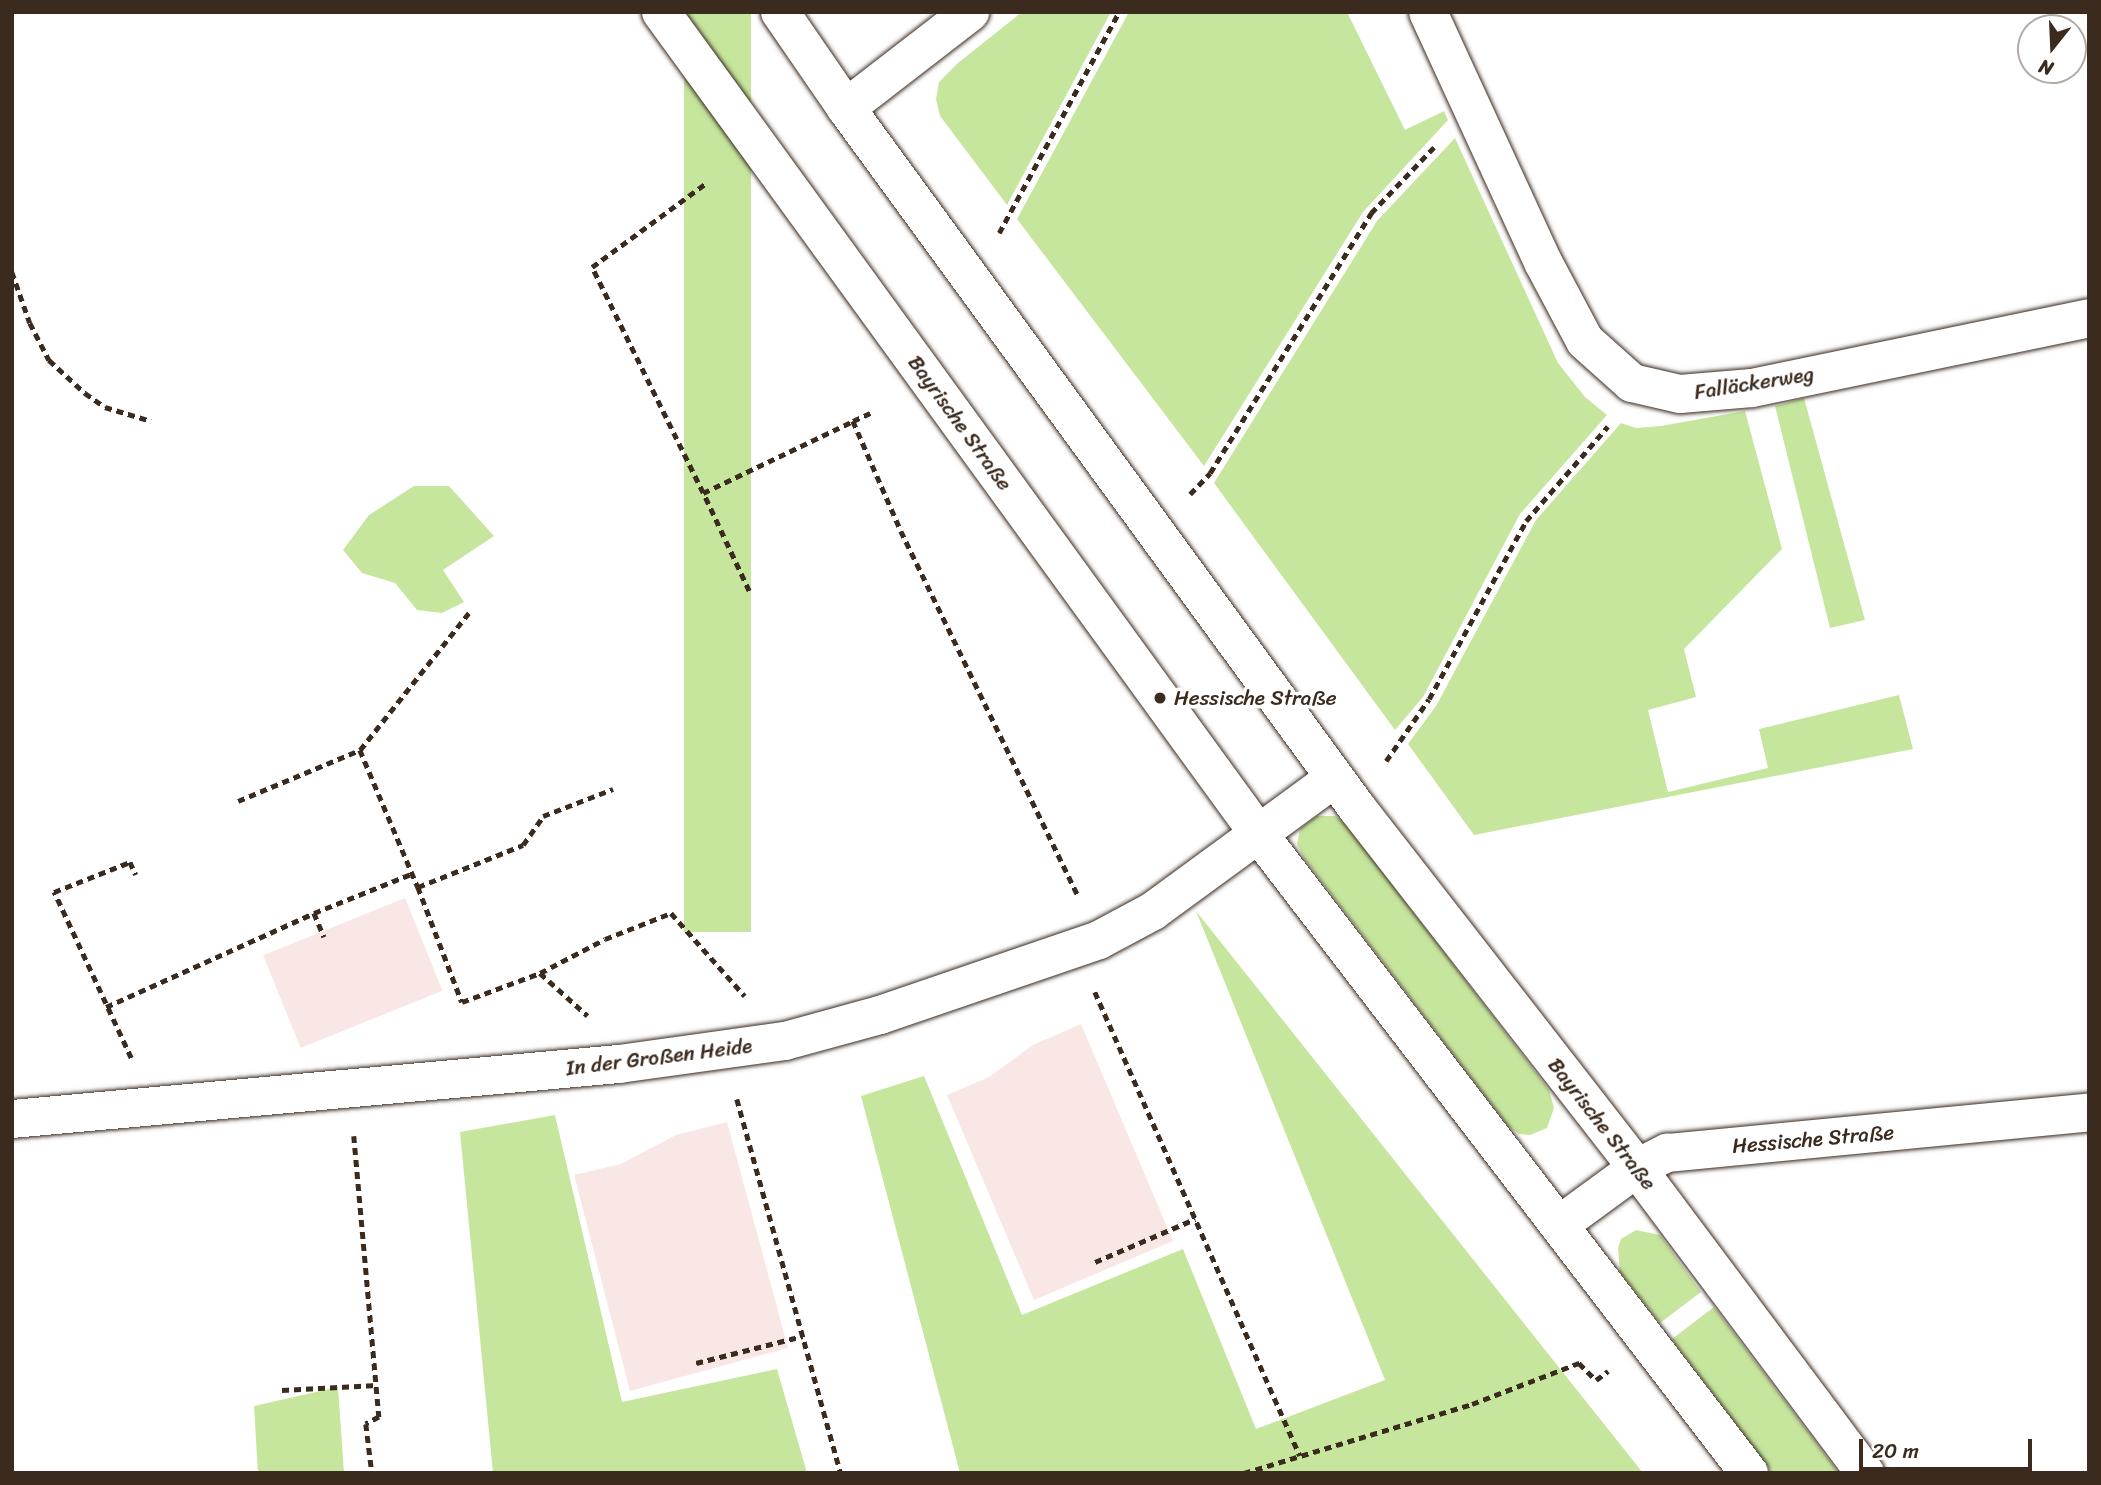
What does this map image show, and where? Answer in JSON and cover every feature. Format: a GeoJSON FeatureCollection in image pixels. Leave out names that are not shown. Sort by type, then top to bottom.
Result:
{"type":"FeatureCollection","features":[{"type":"Feature","properties":{"kind":"street","name":"Bayrische Straße"},"geometry":{"type":"LineString","coordinates":[[661,12],[1258,833],[1749,1473]]}},
{"type":"Feature","properties":{"kind":"street","name":"Bayrische Straße"},"geometry":{"type":"LineString","coordinates":[[780,12],[846,108],[1335,778],[1637,1168],[1865,1473]]}},
{"type":"Feature","properties":{"kind":"street"},"geometry":{"type":"LineString","coordinates":[[846,108],[970,12]]}},
{"type":"Feature","properties":{"kind":"street","name":"Falläckerweg"},"geometry":{"type":"LineString","coordinates":[[1428,12],[1543,262],[1585,341],[1632,383],[1680,394],[1752,388],[2089,318]]}},
{"type":"Feature","properties":{"kind":"street"},"geometry":{"type":"LineString","coordinates":[[1258,833],[1335,778]]}},
{"type":"Feature","properties":{"kind":"street","name":"In der Großen Heide"},"geometry":{"type":"LineString","coordinates":[[12,1119],[620,1063],[785,1041],[880,1015],[1087,945],[1153,911],[1258,833]]}},
{"type":"Feature","properties":{"kind":"street","name":"Hessische Straße"},"geometry":{"type":"LineString","coordinates":[[1559,1225],[1637,1168],[1667,1153],[2089,1112]]}},
{"type":"Feature","properties":{"kind":"path"},"geometry":{"type":"LineString","coordinates":[[973,281],[1119,12]]}},
{"type":"Feature","properties":{"kind":"path"},"geometry":{"type":"LineString","coordinates":[[1155,530],[1210,473],[1371,212],[1449,131],[1473,111]]}},
{"type":"Feature","properties":{"kind":"path"},"geometry":{"type":"LineString","coordinates":[[705,184],[592,267],[749,591]]}},
{"type":"Feature","properties":{"kind":"path"},"geometry":{"type":"LineString","coordinates":[[12,272],[30,323],[49,360],[85,393],[105,407],[150,421]]}},
{"type":"Feature","properties":{"kind":"path"},"geometry":{"type":"LineString","coordinates":[[1401,736],[1429,699],[1526,521],[1616,417],[1632,383]]}},
{"type":"Feature","properties":{"kind":"path"},"geometry":{"type":"LineString","coordinates":[[703,493],[870,413]]}},
{"type":"Feature","properties":{"kind":"path"},"geometry":{"type":"LineString","coordinates":[[853,421],[1087,945],[1195,1219],[1300,1456]]}},
{"type":"Feature","properties":{"kind":"path"},"geometry":{"type":"LineString","coordinates":[[238,801],[360,750],[470,611]]}},
{"type":"Feature","properties":{"kind":"path"},"geometry":{"type":"LineString","coordinates":[[360,750],[418,887],[462,1002],[540,973],[605,939],[671,913],[785,1041]]}},
{"type":"Feature","properties":{"kind":"path"},"geometry":{"type":"LineString","coordinates":[[418,887],[523,845],[543,816],[613,789]]}},
{"type":"Feature","properties":{"kind":"path"},"geometry":{"type":"LineString","coordinates":[[136,875],[130,862],[54,892],[155,1106]]}},
{"type":"Feature","properties":{"kind":"path"},"geometry":{"type":"LineString","coordinates":[[106,1007],[314,913],[411,874]]}},
{"type":"Feature","properties":{"kind":"path"},"geometry":{"type":"LineString","coordinates":[[314,913],[324,937]]}},
{"type":"Feature","properties":{"kind":"path"},"geometry":{"type":"LineString","coordinates":[[540,973],[595,1022],[620,1063]]}},
{"type":"Feature","properties":{"kind":"path"},"geometry":{"type":"LineString","coordinates":[[724,1049],[841,1473]]}},
{"type":"Feature","properties":{"kind":"path"},"geometry":{"type":"LineString","coordinates":[[349,1088],[380,1417],[366,1424],[372,1473]]}},
{"type":"Feature","properties":{"kind":"path"},"geometry":{"type":"LineString","coordinates":[[1095,1262],[1195,1219]]}},
{"type":"Feature","properties":{"kind":"path"},"geometry":{"type":"LineString","coordinates":[[696,1363],[803,1336]]}},
{"type":"Feature","properties":{"kind":"path"},"geometry":{"type":"LineString","coordinates":[[1244,1473],[1472,1404],[1579,1363]]}},
{"type":"Feature","properties":{"kind":"path"},"geometry":{"type":"LineString","coordinates":[[282,1390],[377,1385]]}},
{"type":"Feature","properties":{"kind":"shaded area"},"geometry":{"type":"Polygon","coordinates":[[[405,898],[442,991],[301,1048],[263,955],[405,898]]]}},
{"type":"Feature","properties":{"kind":"shaded area"},"geometry":{"type":"Polygon","coordinates":[[[1081,1024],[1173,1241],[1034,1300],[947,1095],[989,1077],[1033,1045],[1081,1024]]]}},
{"type":"Feature","properties":{"kind":"shaded area"},"geometry":{"type":"Polygon","coordinates":[[[727,1122],[788,1348],[630,1391],[574,1175],[621,1164],[676,1135],[727,1122]]]}},
{"type":"Feature","properties":{"kind":"green space"},"geometry":{"type":"Polygon","coordinates":[[[684,12],[751,12],[751,932],[684,932],[684,12]]]}},
{"type":"Feature","properties":{"kind":"green space"},"geometry":{"type":"Polygon","coordinates":[[[1022,12],[1111,12],[1007,205],[940,116],[936,99],[939,82],[958,63],[1022,12]]]}},
{"type":"Feature","properties":{"kind":"green space"},"geometry":{"type":"Polygon","coordinates":[[[1129,12],[1347,12],[1405,130],[1444,111],[1448,120],[1363,212],[1204,466],[1017,219],[1129,12]]]}},
{"type":"Feature","properties":{"kind":"green space"},"geometry":{"type":"Polygon","coordinates":[[[1455,138],[1558,363],[1585,397],[1607,415],[1520,514],[1423,697],[1395,730],[1214,483],[1377,221],[1455,138]]]}},
{"type":"Feature","properties":{"kind":"green space"},"geometry":{"type":"Polygon","coordinates":[[[1804,398],[1865,620],[1830,628],[1775,406],[1804,398]]]}},
{"type":"Feature","properties":{"kind":"green space"},"geometry":{"type":"Polygon","coordinates":[[[1745,411],[1782,549],[1684,649],[1696,697],[1648,710],[1668,792],[1768,768],[1759,729],[1899,695],[1913,749],[1474,835],[1408,744],[1436,706],[1536,520],[1621,423],[1636,428],[1661,426],[1745,411]]]}},
{"type":"Feature","properties":{"kind":"green space"},"geometry":{"type":"Polygon","coordinates":[[[414,486],[449,486],[494,536],[443,570],[464,602],[442,613],[417,610],[395,583],[362,573],[343,550],[369,515],[414,486]]]}},
{"type":"Feature","properties":{"kind":"green space"},"geometry":{"type":"Polygon","coordinates":[[[1317,816],[1335,816],[1345,823],[1549,1090],[1554,1108],[1547,1128],[1530,1135],[1519,1134],[1509,1127],[1304,858],[1297,844],[1300,829],[1317,816]]]}},
{"type":"Feature","properties":{"kind":"green space"},"geometry":{"type":"Polygon","coordinates":[[[1196,911],[1643,1473],[960,1473],[861,1096],[924,1076],[1022,1315],[1183,1249],[1256,1429],[1385,1380],[1196,911]]]}},
{"type":"Feature","properties":{"kind":"green space"},"geometry":{"type":"Polygon","coordinates":[[[555,1115],[622,1402],[777,1369],[807,1473],[493,1473],[460,1132],[555,1115]]]}},
{"type":"Feature","properties":{"kind":"green space"},"geometry":{"type":"Polygon","coordinates":[[[1636,1230],[1660,1235],[1701,1292],[1660,1323],[1620,1272],[1618,1248],[1621,1239],[1636,1230]]]}},
{"type":"Feature","properties":{"kind":"green space"},"geometry":{"type":"Polygon","coordinates":[[[1714,1307],[1839,1473],[1773,1473],[1672,1339],[1714,1307]]]}},
{"type":"Feature","properties":{"kind":"green space"},"geometry":{"type":"Polygon","coordinates":[[[338,1387],[344,1473],[258,1473],[254,1406],[338,1387]]]}},
{"type":"Feature","properties":{"kind":"place","name":"Hessische Straße"},"geometry":{"type":"Point","coordinates":[1160,698]}}]}
